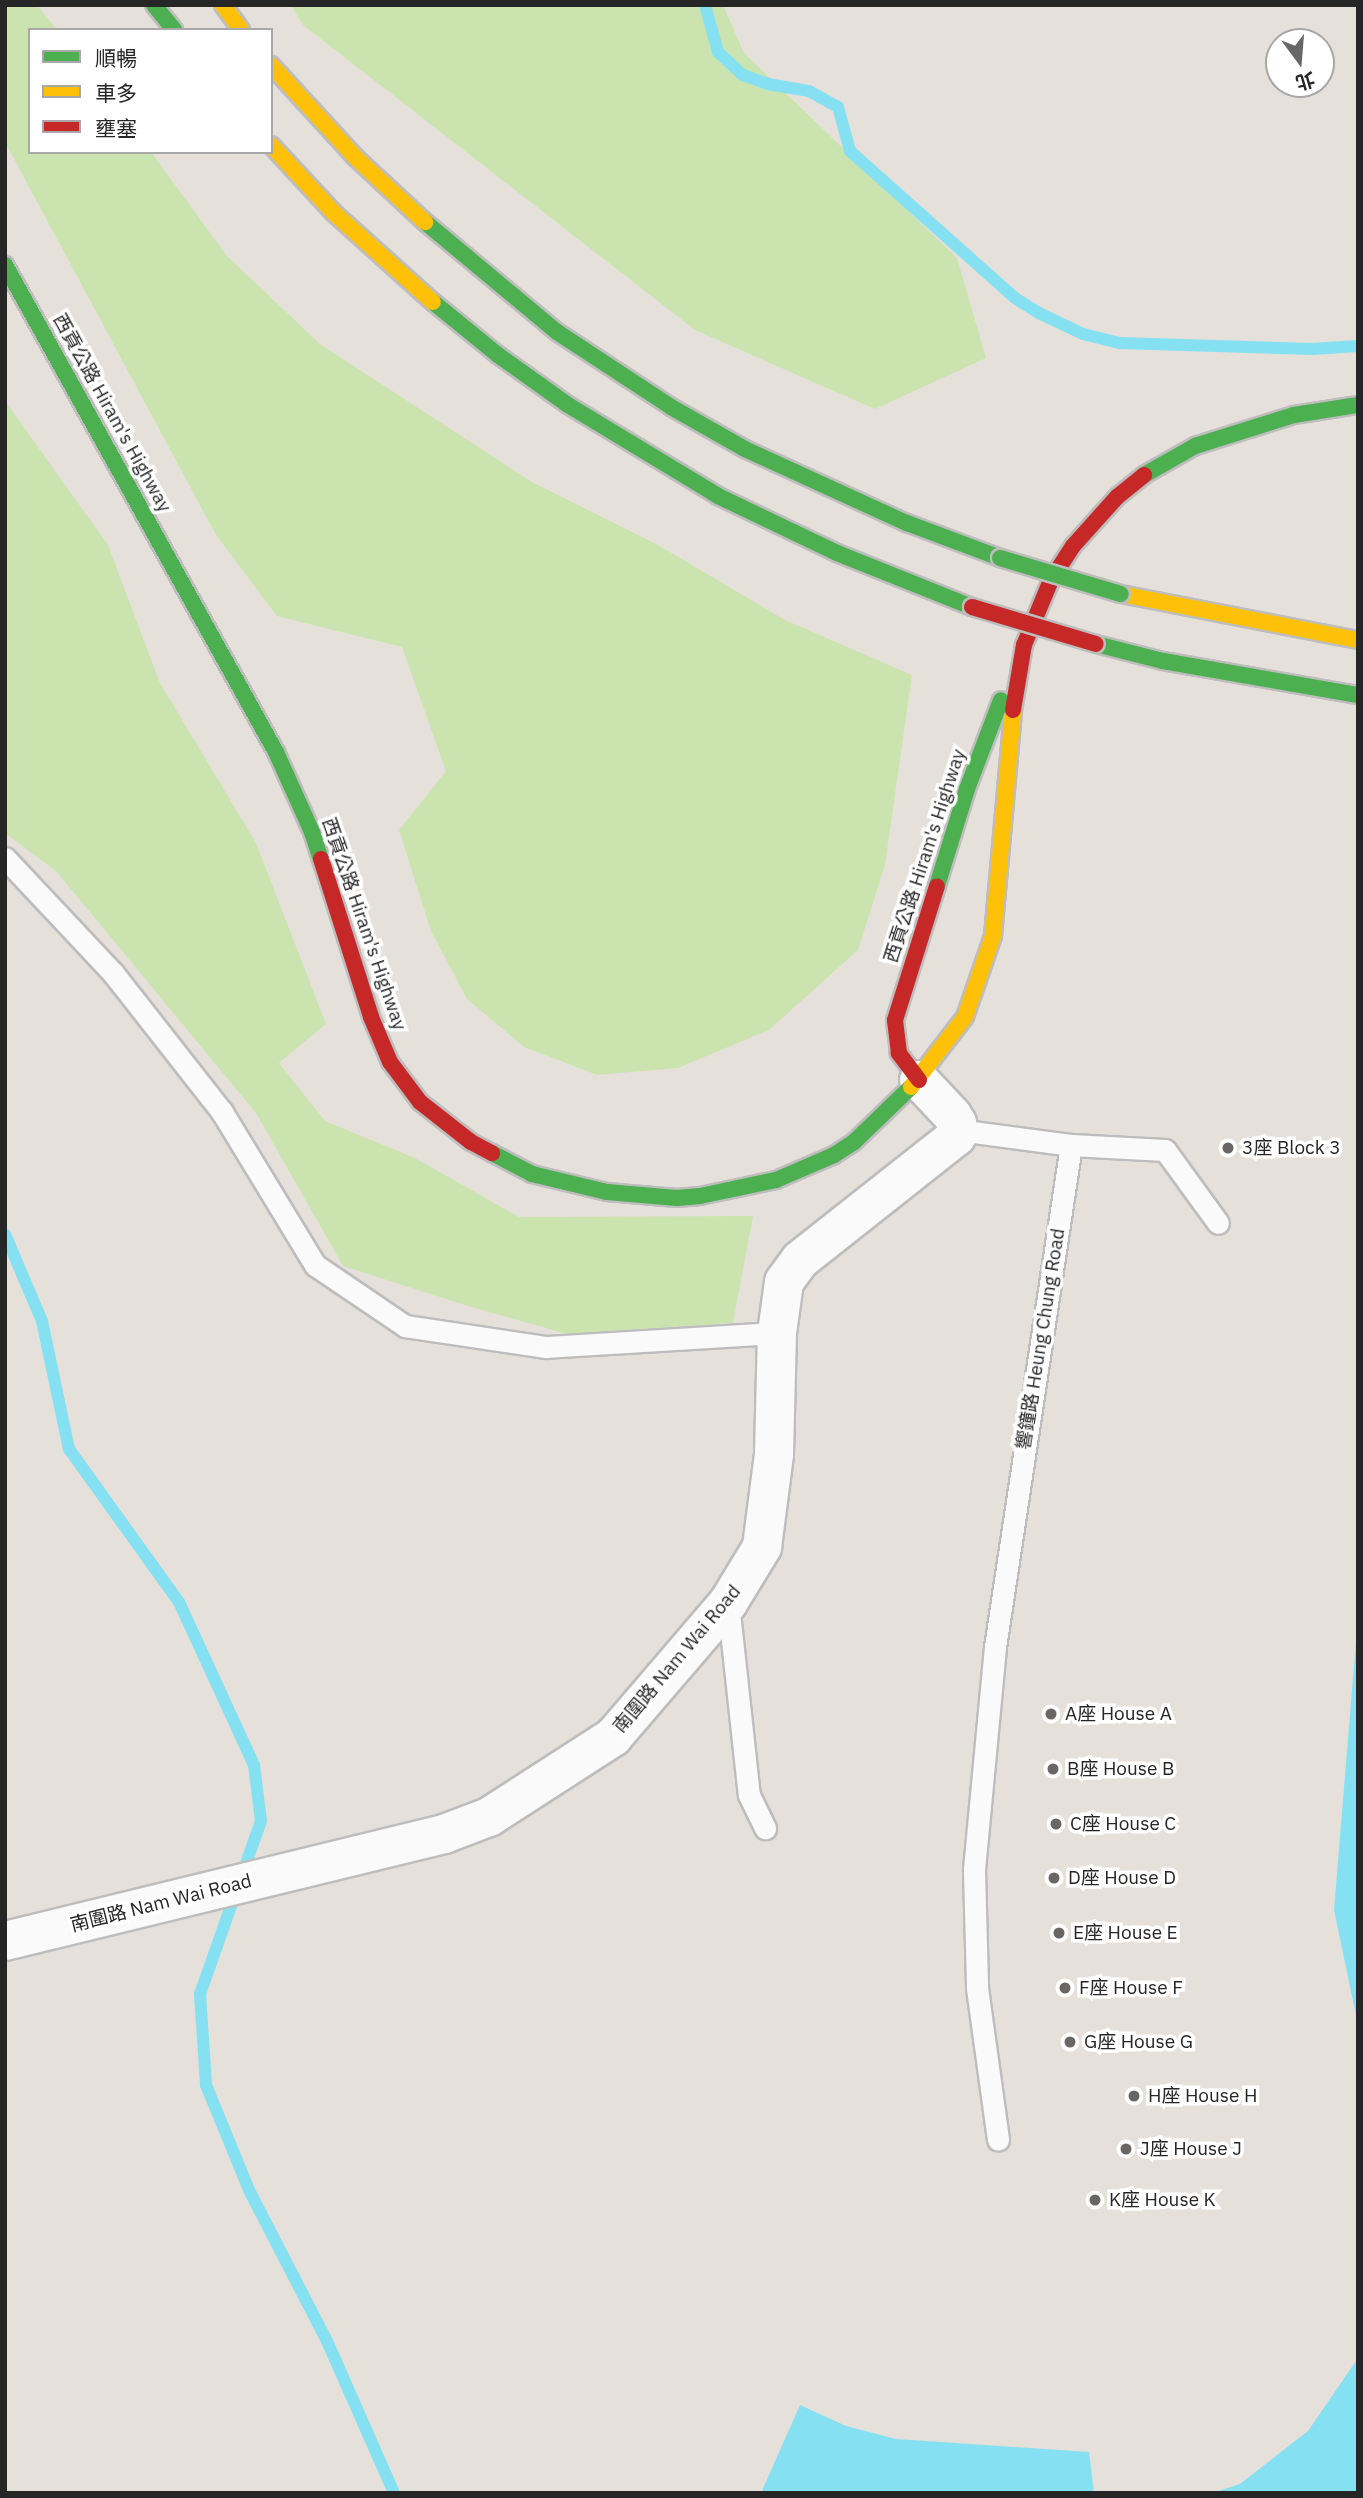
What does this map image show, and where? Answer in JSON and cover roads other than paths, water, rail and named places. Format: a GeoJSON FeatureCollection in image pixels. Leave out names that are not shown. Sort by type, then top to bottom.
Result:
{"type":"FeatureCollection","features":[{"type":"Feature","properties":{"kind":"street"},"geometry":{"type":"LineString","coordinates":[[154,5],[172,28]]}},
{"type":"Feature","properties":{"kind":"street"},"geometry":{"type":"LineString","coordinates":[[223,5],[240,28]]}},
{"type":"Feature","properties":{"kind":"street"},"geometry":{"type":"LineString","coordinates":[[273,67],[355,157],[411,211],[557,332],[671,407],[745,449],[907,523],[999,558],[1121,594],[1314,634],[1358,640]]}},
{"type":"Feature","properties":{"kind":"street"},"geometry":{"type":"LineString","coordinates":[[273,147],[334,213],[415,288],[498,355],[568,405],[719,496],[837,553],[972,607],[1096,644],[1163,660],[1358,695]]}},
{"type":"Feature","properties":{"kind":"street","name":"西貢公路 Hiram's Highway"},"geometry":{"type":"LineString","coordinates":[[5,265],[276,752],[312,832],[379,1037],[390,1062],[420,1102],[471,1142],[532,1174],[607,1192],[677,1198],[733,1191],[776,1180],[815,1165],[854,1142],[919,1080],[965,1017],[980,981],[993,936],[1010,728],[1024,645]]}},
{"type":"Feature","properties":{"kind":"street","name":"西貢公路 Hiram's Highway"},"geometry":{"type":"LineString","coordinates":[[919,1080],[899,1053],[895,1039],[900,1001],[967,789],[1051,580],[1073,546],[1117,497],[1155,467],[1195,446],[1294,415],[1358,405]]}},
{"type":"Feature","properties":{"kind":"street"},"geometry":{"type":"LineString","coordinates":[[919,1080],[945,1106],[958,1129]]}},
{"type":"Feature","properties":{"kind":"street","name":"南圍路 Nam Wai Road"},"geometry":{"type":"LineString","coordinates":[[5,1941],[444,1834],[489,1817],[613,1737],[728,1603],[762,1547],[774,1454],[777,1333],[783,1282],[800,1259],[952,1142],[958,1129]]}},
{"type":"Feature","properties":{"kind":"lane"},"geometry":{"type":"LineString","coordinates":[[5,858],[113,973],[222,1112],[314,1265],[405,1326],[546,1347],[777,1333]]}},
{"type":"Feature","properties":{"kind":"lane"},"geometry":{"type":"LineString","coordinates":[[958,1129],[1071,1144],[1165,1150],[1218,1223]]}},
{"type":"Feature","properties":{"kind":"lane","name":"響鐘路 Heung Chung Road"},"geometry":{"type":"LineString","coordinates":[[998,2140],[977,1989],[974,1870],[995,1647],[1071,1144]]}},
{"type":"Feature","properties":{"kind":"lane"},"geometry":{"type":"LineString","coordinates":[[728,1603],[750,1795],[765,1828]]}},
{"type":"Feature","properties":{"kind":"water"},"geometry":{"type":"Polygon","coordinates":[[[1358,1617],[1358,2025],[1334,1910],[1358,1617]]]}},
{"type":"Feature","properties":{"kind":"water"},"geometry":{"type":"Polygon","coordinates":[[[1358,2358],[1358,2493],[1212,2493],[1240,2484],[1308,2431],[1358,2358]]]}},
{"type":"Feature","properties":{"kind":"water"},"geometry":{"type":"Polygon","coordinates":[[[800,2405],[846,2426],[896,2439],[1089,2452],[1094,2493],[761,2493],[800,2405]]]}},
{"type":"Feature","properties":{"kind":"waterway"},"geometry":{"type":"LineString","coordinates":[[705,5],[718,52],[743,75],[768,84],[809,91],[838,107],[850,151],[1015,298],[1039,313],[1083,334],[1120,343],[1312,349],[1358,346]]}},
{"type":"Feature","properties":{"kind":"waterway"},"geometry":{"type":"LineString","coordinates":[[5,1234],[42,1321],[69,1449],[179,1602],[254,1765],[261,1821],[200,1994],[206,2085],[249,2190],[327,2341],[394,2493]]}},
{"type":"Feature","properties":{"kind":"place","name":"3座 Block 3"},"geometry":{"type":"Point","coordinates":[1228,1148]}},
{"type":"Feature","properties":{"kind":"place","name":"A座 House A"},"geometry":{"type":"Point","coordinates":[1051,1714]}},
{"type":"Feature","properties":{"kind":"place","name":"B座 House B"},"geometry":{"type":"Point","coordinates":[1053,1769]}},
{"type":"Feature","properties":{"kind":"place","name":"C座 House C"},"geometry":{"type":"Point","coordinates":[1056,1824]}},
{"type":"Feature","properties":{"kind":"place","name":"D座 House D"},"geometry":{"type":"Point","coordinates":[1054,1878]}},
{"type":"Feature","properties":{"kind":"place","name":"E座 House E"},"geometry":{"type":"Point","coordinates":[1059,1933]}},
{"type":"Feature","properties":{"kind":"place","name":"F座 House F"},"geometry":{"type":"Point","coordinates":[1065,1988]}},
{"type":"Feature","properties":{"kind":"place","name":"G座 House G"},"geometry":{"type":"Point","coordinates":[1070,2042]}},
{"type":"Feature","properties":{"kind":"place","name":"H座 House H"},"geometry":{"type":"Point","coordinates":[1134,2096]}},
{"type":"Feature","properties":{"kind":"place","name":"J座 House J"},"geometry":{"type":"Point","coordinates":[1126,2149]}},
{"type":"Feature","properties":{"kind":"place","name":"K座 House K"},"geometry":{"type":"Point","coordinates":[1095,2200]}}]}
